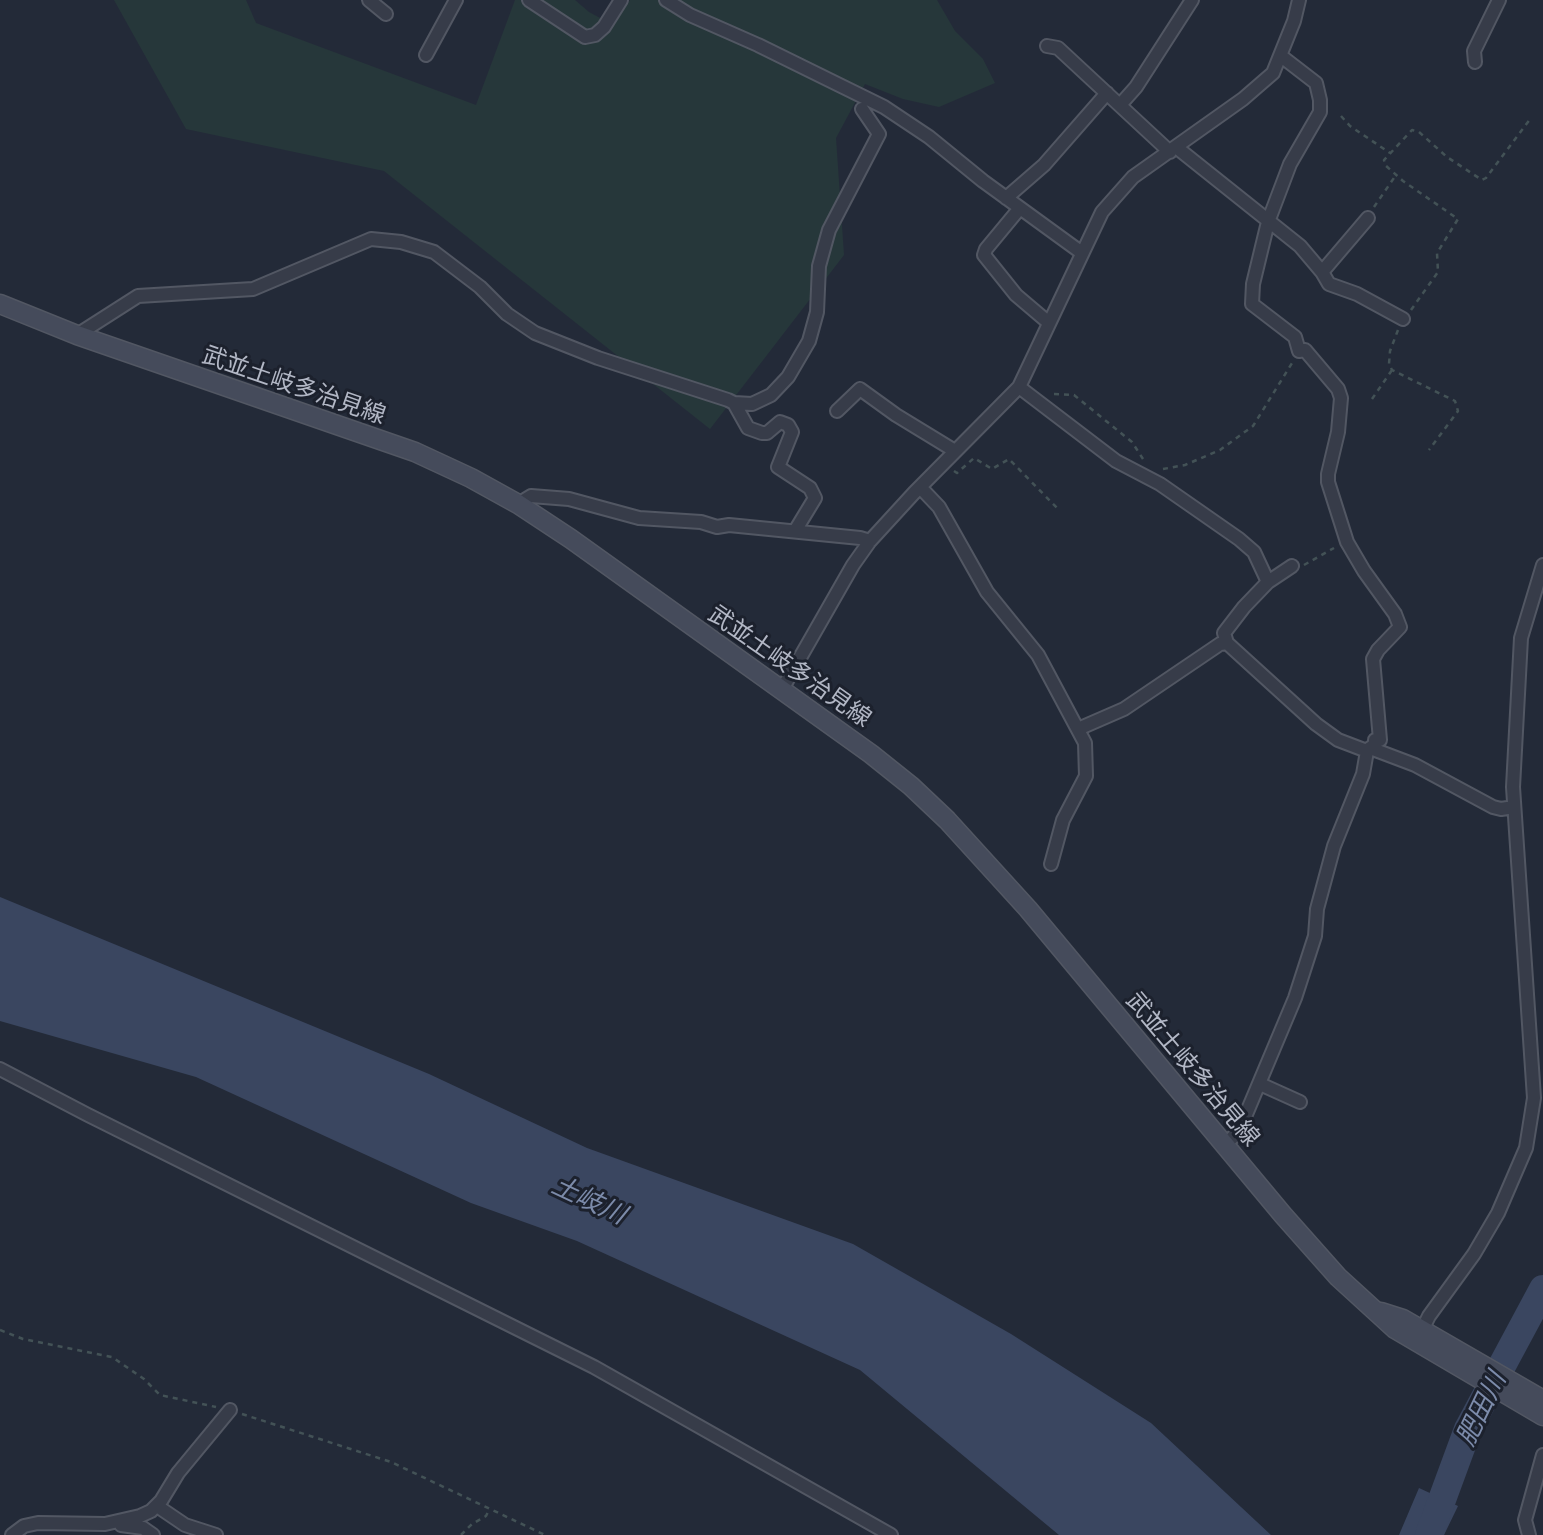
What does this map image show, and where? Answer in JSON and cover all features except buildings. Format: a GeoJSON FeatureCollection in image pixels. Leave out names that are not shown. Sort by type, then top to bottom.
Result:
{"type":"FeatureCollection","features":[{"type":"Feature","properties":{"kind":"main road","name":"武並土岐多治見線"},"geometry":{"type":"LineString","coordinates":[[1,306],[415,452],[518,504],[571,539],[871,754],[947,820],[1028,909],[1324,1262],[1395,1329],[1426,1338],[1543,1400]]}},
{"type":"Feature","properties":{"kind":"main road","name":"武並土岐多治見線"},"geometry":{"type":"LineString","coordinates":[[1426,1338],[1543,1416]]}},
{"type":"Feature","properties":{"kind":"street"},"geometry":{"type":"LineString","coordinates":[[369,0],[386,14]]}},
{"type":"Feature","properties":{"kind":"street"},"geometry":{"type":"LineString","coordinates":[[426,55],[456,0]]}},
{"type":"Feature","properties":{"kind":"street"},"geometry":{"type":"LineString","coordinates":[[529,0],[586,37],[595,35],[604,27],[621,0]]}},
{"type":"Feature","properties":{"kind":"street"},"geometry":{"type":"LineString","coordinates":[[666,0],[690,15],[835,81],[884,107],[929,137],[1082,253]]}},
{"type":"Feature","properties":{"kind":"street"},"geometry":{"type":"LineString","coordinates":[[1120,105],[1136,87],[1192,0]]}},
{"type":"Feature","properties":{"kind":"street"},"geometry":{"type":"LineString","coordinates":[[781,691],[853,565],[870,541],[1019,387],[1102,212],[1133,177],[1173,150],[1273,73],[1294,21],[1299,0]]}},
{"type":"Feature","properties":{"kind":"street"},"geometry":{"type":"LineString","coordinates":[[1475,62],[1474,51],[1499,0]]}},
{"type":"Feature","properties":{"kind":"street"},"geometry":{"type":"LineString","coordinates":[[1047,46],[1058,48],[1173,150],[1300,247],[1329,284],[1357,294],[1403,319]]}},
{"type":"Feature","properties":{"kind":"street"},"geometry":{"type":"LineString","coordinates":[[1224,1145],[1239,1131],[1295,998],[1315,936],[1317,909],[1327,871],[1363,774],[1368,750],[1375,740],[1380,740],[1373,659],[1400,627],[1395,614],[1347,542],[1328,474],[1338,432],[1341,398],[1331,378],[1305,350],[1299,351],[1295,337],[1252,304],[1253,284],[1268,222],[1290,164],[1320,112],[1316,83],[1281,56]]}},
{"type":"Feature","properties":{"kind":"street"},"geometry":{"type":"LineString","coordinates":[[1006,198],[1044,165],[1107,93]]}},
{"type":"Feature","properties":{"kind":"street"},"geometry":{"type":"LineString","coordinates":[[77,335],[138,296],[253,289],[371,239],[401,242],[434,252],[480,287],[507,314],[536,333],[598,358],[734,403],[752,404],[771,395],[788,377],[809,341],[817,312],[819,266],[829,230],[879,134],[862,109]]}},
{"type":"Feature","properties":{"kind":"street"},"geometry":{"type":"LineString","coordinates":[[1020,208],[984,255],[1016,295],[1049,323]]}},
{"type":"Feature","properties":{"kind":"street"},"geometry":{"type":"LineString","coordinates":[[1322,272],[1368,218]]}},
{"type":"Feature","properties":{"kind":"street"},"geometry":{"type":"LineString","coordinates":[[1019,387],[1116,461],[1148,474],[1239,539],[1254,552],[1268,582]]}},
{"type":"Feature","properties":{"kind":"street"},"geometry":{"type":"LineString","coordinates":[[837,411],[860,389],[955,451]]}},
{"type":"Feature","properties":{"kind":"street"},"geometry":{"type":"LineString","coordinates":[[734,403],[748,428],[767,433],[780,422],[791,428],[792,432],[778,467],[810,488],[815,498],[795,531]]}},
{"type":"Feature","properties":{"kind":"street"},"geometry":{"type":"LineString","coordinates":[[920,487],[939,507],[987,592],[1038,656],[1085,743],[1086,776],[1063,820],[1051,864]]}},
{"type":"Feature","properties":{"kind":"street"},"geometry":{"type":"LineString","coordinates":[[518,504],[531,496],[569,499],[639,519],[795,531],[870,541]]}},
{"type":"Feature","properties":{"kind":"street"},"geometry":{"type":"LineString","coordinates":[[1426,1338],[1429,1315],[1474,1254],[1498,1213],[1526,1148],[1534,1098],[1514,807],[1514,735],[1521,638],[1543,565]]}},
{"type":"Feature","properties":{"kind":"street"},"geometry":{"type":"LineString","coordinates":[[1292,566],[1268,582],[1244,607],[1224,633],[1227,643],[1316,724],[1338,740],[1415,765],[1493,807],[1514,807]]}},
{"type":"Feature","properties":{"kind":"street"},"geometry":{"type":"LineString","coordinates":[[1078,729],[1124,709],[1220,644],[1227,643]]}},
{"type":"Feature","properties":{"kind":"street"},"geometry":{"type":"LineString","coordinates":[[0,1069],[594,1367],[891,1535]]}},
{"type":"Feature","properties":{"kind":"street"},"geometry":{"type":"LineString","coordinates":[[1260,1084],[1300,1102]]}},
{"type":"Feature","properties":{"kind":"street"},"geometry":{"type":"LineString","coordinates":[[12,1535],[24,1526],[38,1523],[114,1522],[140,1516],[157,1506],[177,1474],[230,1410]]}},
{"type":"Feature","properties":{"kind":"street"},"geometry":{"type":"LineString","coordinates":[[1529,1535],[1525,1520],[1543,1455]]}},
{"type":"Feature","properties":{"kind":"street"},"geometry":{"type":"LineString","coordinates":[[157,1506],[185,1525],[216,1535]]}},
{"type":"Feature","properties":{"kind":"street"},"geometry":{"type":"LineString","coordinates":[[114,1522],[143,1528],[153,1535]]}},
{"type":"Feature","properties":{"kind":"path"},"geometry":{"type":"LineString","coordinates":[[1341,116],[1350,126],[1390,153]]}},
{"type":"Feature","properties":{"kind":"path"},"geometry":{"type":"LineString","coordinates":[[1429,450],[1458,411],[1455,401],[1392,370],[1389,364],[1390,351],[1403,319],[1438,272],[1437,253],[1458,219],[1396,175],[1385,165],[1384,160],[1412,130],[1419,132],[1447,157],[1482,180],[1531,118]]}},
{"type":"Feature","properties":{"kind":"path"},"geometry":{"type":"LineString","coordinates":[[1368,218],[1396,175]]}},
{"type":"Feature","properties":{"kind":"path"},"geometry":{"type":"LineString","coordinates":[[1046,396],[1074,395],[1132,442],[1148,474],[1185,465],[1220,450],[1254,426],[1299,351]]}},
{"type":"Feature","properties":{"kind":"path"},"geometry":{"type":"LineString","coordinates":[[1372,399],[1392,370]]}},
{"type":"Feature","properties":{"kind":"path"},"geometry":{"type":"LineString","coordinates":[[942,465],[957,473],[974,458],[992,469],[1009,459],[1058,509]]}},
{"type":"Feature","properties":{"kind":"path"},"geometry":{"type":"LineString","coordinates":[[1292,566],[1297,569],[1347,542]]}},
{"type":"Feature","properties":{"kind":"path"},"geometry":{"type":"LineString","coordinates":[[0,1330],[23,1339],[112,1357],[145,1379],[160,1395],[230,1410],[391,1462],[545,1535]]}},
{"type":"Feature","properties":{"kind":"path"},"geometry":{"type":"LineString","coordinates":[[461,1535],[472,1524],[486,1516],[490,1509]]}},
{"type":"Feature","properties":{"kind":"shaded area"},"geometry":{"type":"Polygon","coordinates":[[[114,0],[246,0],[256,23],[476,105],[515,0],[575,0],[589,12],[613,25],[630,0],[937,0],[955,31],[983,59],[995,83],[939,107],[903,99],[865,84],[836,138],[844,255],[710,429],[384,171],[186,129],[114,0]]]}},
{"type":"Feature","properties":{"kind":"water","name":"土岐川"},"geometry":{"type":"Polygon","coordinates":[[[0,897],[429,1074],[587,1148],[853,1244],[1011,1334],[1151,1423],[1271,1535],[1059,1535],[860,1370],[577,1241],[471,1203],[196,1077],[0,1021],[0,897]]]}},
{"type":"Feature","properties":{"kind":"water"},"geometry":{"type":"Polygon","coordinates":[[[1419,1488],[1458,1506],[1444,1535],[1399,1535],[1419,1488]]]}},
{"type":"Feature","properties":{"kind":"waterway","name":"肥田川"},"geometry":{"type":"LineString","coordinates":[[1429,1535],[1468,1429],[1543,1289]]}}]}
